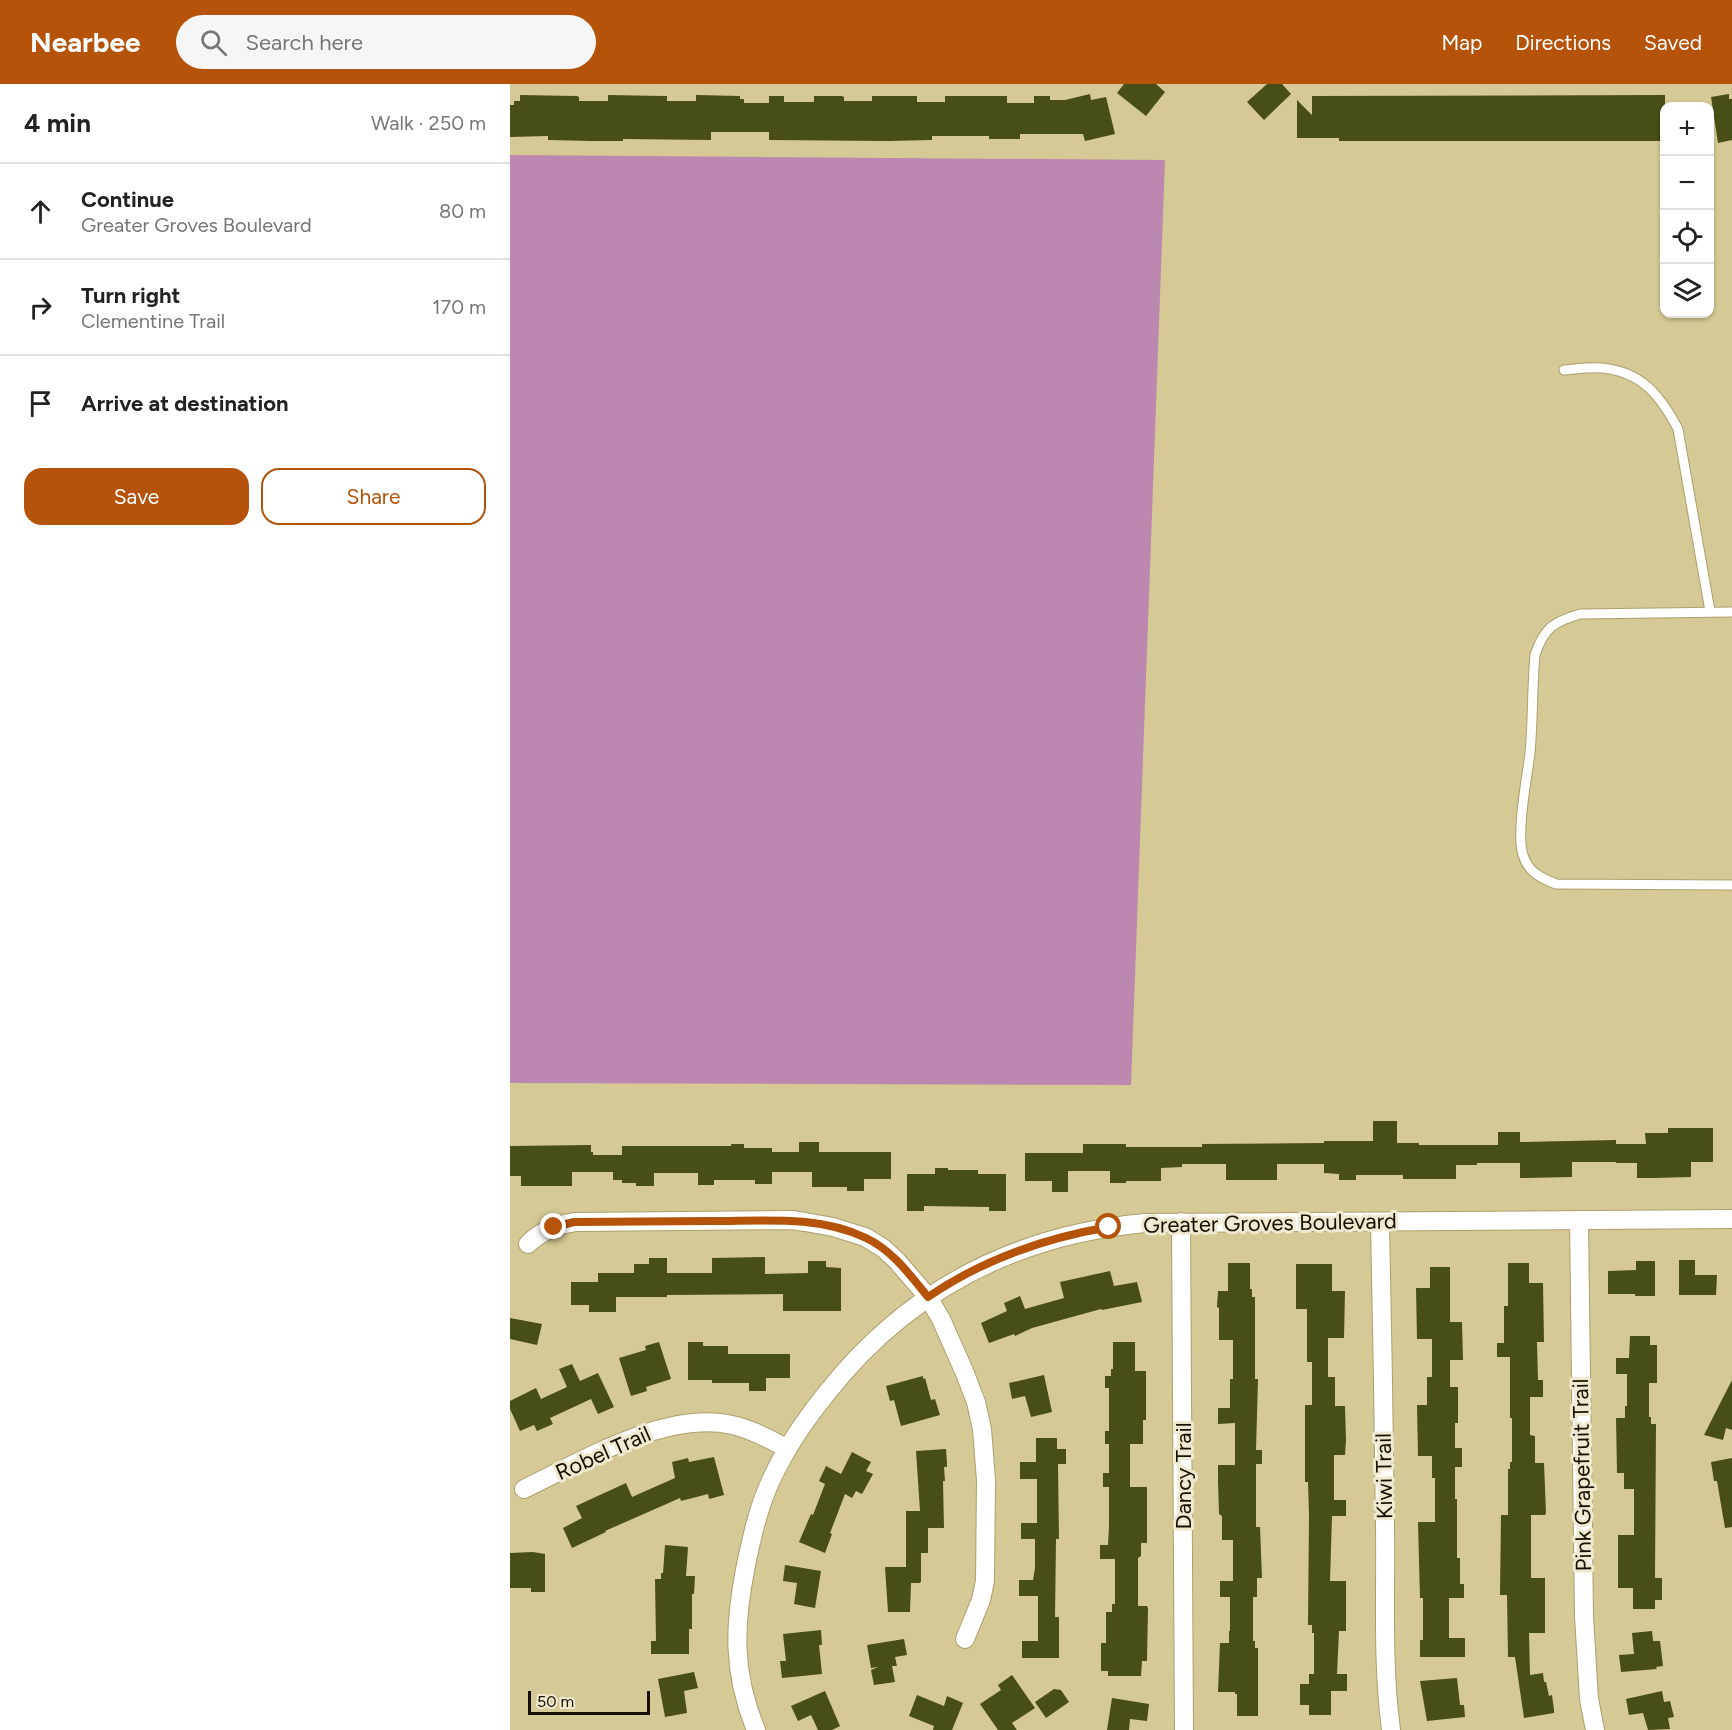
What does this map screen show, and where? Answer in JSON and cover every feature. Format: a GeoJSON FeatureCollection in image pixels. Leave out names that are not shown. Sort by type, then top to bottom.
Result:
{"type":"FeatureCollection","features":[{"type":"Feature","properties":{"kind":"street","name":"Greater Groves Boulevard"},"geometry":{"type":"LineString","coordinates":[[756,1730],[743,1689],[736,1633],[739,1602],[750,1548],[771,1479],[809,1414],[840,1376],[891,1326],[928,1297],[958,1278],[993,1261],[1050,1240],[1109,1227],[1145,1223],[1732,1219]]}},
{"type":"Feature","properties":{"kind":"street"},"geometry":{"type":"LineString","coordinates":[[528,1244],[543,1231],[574,1222],[792,1220],[833,1227],[865,1237],[883,1248],[928,1297],[941,1319],[976,1402],[982,1429],[986,1480],[985,1581],[981,1600],[965,1639]]}},
{"type":"Feature","properties":{"kind":"street","name":"Pink Grapefruit Trail"},"geometry":{"type":"LineString","coordinates":[[1579,1220],[1584,1616],[1594,1730]]}},
{"type":"Feature","properties":{"kind":"street","name":"Dancy Trail"},"geometry":{"type":"LineString","coordinates":[[1181,1222],[1184,1730]]}},
{"type":"Feature","properties":{"kind":"street","name":"Kiwi Trail"},"geometry":{"type":"LineString","coordinates":[[1380,1222],[1385,1527],[1384,1639],[1386,1695],[1391,1730]]}},
{"type":"Feature","properties":{"kind":"street","name":"Robel Trail"},"geometry":{"type":"LineString","coordinates":[[524,1489],[630,1438],[653,1430],[680,1425],[705,1422],[731,1424],[788,1448]]}},
{"type":"Feature","properties":{"kind":"lane"},"geometry":{"type":"LineString","coordinates":[[1564,370],[1600,368],[1627,372],[1649,386],[1666,406],[1678,429],[1710,612]]}},
{"type":"Feature","properties":{"kind":"lane"},"geometry":{"type":"LineString","coordinates":[[1732,612],[1580,614],[1562,619],[1548,627],[1539,641],[1535,655],[1530,751],[1520,833],[1522,855],[1530,868],[1539,878],[1556,884],[1732,885]]}},
{"type":"Feature","properties":{"kind":"shaded area"},"geometry":{"type":"Polygon","coordinates":[[[510,155],[1165,160],[1131,1085],[510,1083],[510,155]]]}},
{"type":"Feature","properties":{"kind":"building"},"geometry":{"type":"Polygon","coordinates":[[[1124,84],[1156,84],[1165,92],[1146,116],[1117,93],[1124,84]]]}},
{"type":"Feature","properties":{"kind":"building"},"geometry":{"type":"Polygon","coordinates":[[[1267,84],[1282,84],[1291,94],[1264,120],[1247,102],[1267,84]]]}},
{"type":"Feature","properties":{"kind":"building"},"geometry":{"type":"Polygon","coordinates":[[[1090,94],[1091,100],[1106,97],[1115,134],[1085,141],[1083,134],[1020,134],[1020,139],[989,139],[989,136],[932,136],[932,140],[888,141],[769,140],[769,132],[711,132],[711,140],[592,141],[548,140],[548,136],[510,137],[510,105],[514,105],[514,101],[520,101],[520,95],[577,96],[579,101],[608,101],[608,95],[667,96],[667,101],[696,101],[696,95],[740,96],[740,99],[744,99],[744,103],[769,103],[769,96],[784,96],[784,102],[814,102],[814,96],[842,96],[844,101],[872,101],[872,96],[917,96],[917,102],[945,102],[945,96],[1007,96],[1007,103],[1034,103],[1034,96],[1050,96],[1050,100],[1065,100],[1090,94]]]}},
{"type":"Feature","properties":{"kind":"building"},"geometry":{"type":"Polygon","coordinates":[[[1729,94],[1729,99],[1732,99],[1732,140],[1718,143],[1714,102],[1712,102],[1711,97],[1729,94]]]}},
{"type":"Feature","properties":{"kind":"building"},"geometry":{"type":"Polygon","coordinates":[[[1665,95],[1665,102],[1660,102],[1660,141],[1339,141],[1339,138],[1297,138],[1297,100],[1312,115],[1312,96],[1665,95]]]}},
{"type":"Feature","properties":{"kind":"building"},"geometry":{"type":"Polygon","coordinates":[[[1373,1121],[1397,1121],[1397,1143],[1419,1143],[1419,1145],[1498,1145],[1498,1132],[1520,1132],[1520,1142],[1616,1140],[1616,1144],[1646,1144],[1645,1133],[1668,1133],[1668,1128],[1713,1128],[1713,1162],[1691,1162],[1691,1177],[1637,1178],[1637,1163],[1572,1162],[1572,1177],[1520,1178],[1520,1163],[1477,1163],[1477,1165],[1456,1165],[1456,1179],[1403,1179],[1403,1175],[1356,1175],[1356,1180],[1339,1180],[1339,1174],[1324,1173],[1324,1164],[1277,1164],[1277,1180],[1226,1180],[1226,1164],[1182,1164],[1182,1167],[1161,1168],[1161,1181],[1110,1183],[1110,1171],[1068,1171],[1068,1192],[1052,1192],[1052,1181],[1025,1181],[1025,1153],[1083,1153],[1083,1144],[1126,1144],[1126,1147],[1202,1147],[1202,1144],[1373,1141],[1373,1121]]]}},
{"type":"Feature","properties":{"kind":"building"},"geometry":{"type":"Polygon","coordinates":[[[799,1142],[819,1142],[819,1152],[891,1152],[891,1179],[864,1179],[864,1191],[847,1191],[847,1187],[812,1187],[812,1172],[772,1172],[772,1184],[755,1184],[755,1180],[714,1180],[714,1185],[698,1185],[698,1173],[654,1173],[654,1186],[636,1186],[636,1183],[622,1183],[622,1180],[613,1180],[613,1172],[572,1172],[572,1186],[521,1186],[521,1176],[510,1176],[510,1146],[591,1145],[593,1155],[622,1155],[622,1146],[731,1146],[731,1144],[744,1144],[744,1148],[772,1148],[772,1152],[799,1152],[799,1142]]]}},
{"type":"Feature","properties":{"kind":"building"},"geometry":{"type":"Polygon","coordinates":[[[935,1168],[978,1170],[978,1174],[1006,1174],[1006,1211],[989,1211],[989,1207],[924,1206],[924,1211],[907,1211],[907,1174],[935,1174],[935,1168]]]}},
{"type":"Feature","properties":{"kind":"building"},"geometry":{"type":"Polygon","coordinates":[[[765,1257],[765,1274],[808,1273],[808,1261],[826,1261],[826,1267],[841,1268],[841,1311],[783,1311],[783,1294],[616,1297],[616,1312],[589,1312],[589,1305],[571,1305],[571,1282],[598,1282],[598,1273],[634,1273],[634,1264],[649,1264],[649,1258],[667,1258],[667,1273],[712,1273],[712,1258],[765,1257]]]}},
{"type":"Feature","properties":{"kind":"building"},"geometry":{"type":"Polygon","coordinates":[[[1679,1260],[1695,1260],[1695,1275],[1717,1275],[1716,1295],[1679,1295],[1679,1260]]]}},
{"type":"Feature","properties":{"kind":"building"},"geometry":{"type":"Polygon","coordinates":[[[1636,1261],[1655,1261],[1655,1296],[1608,1294],[1608,1271],[1636,1270],[1636,1261]]]}},
{"type":"Feature","properties":{"kind":"building"},"geometry":{"type":"Polygon","coordinates":[[[1228,1263],[1250,1263],[1250,1289],[1252,1289],[1252,1297],[1255,1297],[1255,1379],[1258,1379],[1256,1450],[1262,1450],[1262,1464],[1256,1464],[1256,1527],[1260,1527],[1262,1578],[1257,1578],[1257,1597],[1253,1597],[1253,1641],[1255,1641],[1255,1648],[1258,1648],[1258,1716],[1237,1716],[1237,1694],[1218,1692],[1220,1643],[1229,1643],[1230,1631],[1230,1597],[1220,1597],[1220,1581],[1233,1581],[1233,1540],[1222,1540],[1218,1481],[1218,1465],[1235,1465],[1235,1423],[1218,1424],[1218,1408],[1230,1408],[1230,1379],[1233,1379],[1233,1340],[1219,1340],[1219,1308],[1217,1307],[1218,1291],[1228,1291],[1228,1263]]]}},
{"type":"Feature","properties":{"kind":"building"},"geometry":{"type":"Polygon","coordinates":[[[1508,1263],[1529,1263],[1529,1283],[1543,1283],[1544,1342],[1537,1342],[1538,1380],[1543,1380],[1543,1397],[1530,1397],[1530,1435],[1535,1436],[1535,1463],[1544,1463],[1546,1513],[1545,1515],[1531,1515],[1531,1578],[1545,1578],[1545,1633],[1529,1633],[1530,1675],[1543,1673],[1549,1696],[1552,1695],[1554,1713],[1524,1718],[1515,1657],[1508,1657],[1507,1595],[1500,1595],[1501,1515],[1508,1515],[1508,1469],[1512,1462],[1512,1418],[1510,1418],[1510,1357],[1497,1357],[1497,1343],[1504,1343],[1504,1306],[1508,1306],[1508,1263]]]}},
{"type":"Feature","properties":{"kind":"building"},"geometry":{"type":"Polygon","coordinates":[[[1296,1264],[1332,1264],[1332,1291],[1345,1291],[1344,1338],[1328,1338],[1328,1377],[1335,1377],[1335,1406],[1345,1406],[1346,1439],[1345,1455],[1334,1455],[1334,1500],[1346,1500],[1346,1516],[1332,1516],[1330,1581],[1346,1581],[1346,1631],[1339,1631],[1337,1674],[1347,1674],[1347,1691],[1331,1691],[1331,1715],[1309,1715],[1309,1705],[1300,1705],[1300,1684],[1309,1684],[1309,1674],[1314,1674],[1314,1633],[1312,1633],[1312,1625],[1308,1625],[1309,1515],[1308,1482],[1305,1482],[1305,1405],[1312,1405],[1312,1362],[1307,1362],[1307,1309],[1296,1309],[1296,1264]]]}},
{"type":"Feature","properties":{"kind":"building"},"geometry":{"type":"Polygon","coordinates":[[[1430,1267],[1450,1267],[1450,1322],[1462,1322],[1463,1360],[1450,1360],[1450,1387],[1458,1387],[1455,1448],[1462,1448],[1462,1467],[1455,1467],[1455,1499],[1457,1499],[1457,1558],[1460,1558],[1460,1584],[1464,1584],[1464,1598],[1449,1598],[1449,1638],[1465,1638],[1465,1657],[1420,1657],[1420,1640],[1423,1640],[1423,1598],[1420,1598],[1418,1522],[1435,1522],[1435,1478],[1432,1478],[1432,1456],[1418,1456],[1417,1405],[1427,1405],[1427,1377],[1432,1377],[1432,1339],[1417,1339],[1416,1288],[1430,1288],[1430,1267]]]}},
{"type":"Feature","properties":{"kind":"building"},"geometry":{"type":"Polygon","coordinates":[[[1110,1271],[1114,1286],[1137,1282],[1142,1302],[1101,1309],[1032,1328],[1015,1336],[1014,1334],[989,1343],[981,1323],[1007,1311],[1004,1303],[1020,1296],[1025,1309],[1064,1298],[1060,1282],[1110,1271]]]}},
{"type":"Feature","properties":{"kind":"building"},"geometry":{"type":"Polygon","coordinates":[[[510,1318],[542,1324],[537,1345],[510,1339],[510,1318]]]}},
{"type":"Feature","properties":{"kind":"building"},"geometry":{"type":"Polygon","coordinates":[[[1630,1336],[1650,1336],[1650,1345],[1657,1345],[1657,1383],[1649,1383],[1649,1417],[1651,1417],[1651,1424],[1656,1424],[1655,1578],[1662,1578],[1662,1600],[1655,1600],[1655,1609],[1633,1609],[1633,1588],[1618,1588],[1618,1535],[1634,1535],[1634,1489],[1624,1489],[1624,1473],[1617,1473],[1616,1418],[1625,1418],[1627,1374],[1616,1374],[1616,1358],[1629,1358],[1630,1336]]]}},
{"type":"Feature","properties":{"kind":"building"},"geometry":{"type":"Polygon","coordinates":[[[659,1342],[671,1379],[646,1387],[647,1391],[631,1396],[619,1358],[646,1350],[645,1346],[659,1342]]]}},
{"type":"Feature","properties":{"kind":"building"},"geometry":{"type":"Polygon","coordinates":[[[688,1342],[703,1342],[703,1346],[728,1346],[728,1354],[790,1354],[790,1378],[766,1378],[766,1391],[749,1391],[749,1383],[712,1383],[712,1380],[688,1380],[688,1342]]]}},
{"type":"Feature","properties":{"kind":"building"},"geometry":{"type":"Polygon","coordinates":[[[1113,1342],[1135,1342],[1135,1371],[1146,1371],[1146,1420],[1143,1420],[1143,1444],[1130,1444],[1130,1487],[1147,1487],[1147,1543],[1141,1543],[1141,1556],[1138,1558],[1138,1606],[1148,1608],[1147,1661],[1142,1661],[1141,1676],[1108,1676],[1108,1671],[1101,1671],[1101,1643],[1106,1643],[1106,1612],[1112,1612],[1112,1604],[1115,1604],[1115,1559],[1100,1559],[1100,1545],[1108,1545],[1109,1487],[1103,1487],[1103,1473],[1109,1473],[1109,1444],[1105,1444],[1105,1431],[1109,1431],[1109,1388],[1105,1388],[1105,1376],[1111,1376],[1111,1369],[1113,1369],[1113,1342]]]}},
{"type":"Feature","properties":{"kind":"building"},"geometry":{"type":"Polygon","coordinates":[[[572,1364],[580,1381],[598,1373],[614,1407],[598,1414],[591,1399],[550,1418],[553,1424],[537,1431],[534,1425],[520,1431],[510,1409],[510,1401],[536,1388],[541,1399],[567,1387],[559,1369],[572,1364]]]}},
{"type":"Feature","properties":{"kind":"building"},"geometry":{"type":"Polygon","coordinates":[[[1044,1375],[1052,1412],[1031,1417],[1025,1396],[1012,1399],[1009,1383],[1044,1375]]]}},
{"type":"Feature","properties":{"kind":"building"},"geometry":{"type":"Polygon","coordinates":[[[923,1376],[931,1400],[935,1399],[940,1415],[901,1426],[894,1400],[890,1401],[886,1386],[923,1376]]]}},
{"type":"Feature","properties":{"kind":"building"},"geometry":{"type":"Polygon","coordinates":[[[1732,1380],[1732,1430],[1726,1428],[1723,1440],[1704,1435],[1732,1380]]]}},
{"type":"Feature","properties":{"kind":"building"},"geometry":{"type":"Polygon","coordinates":[[[1036,1438],[1057,1438],[1057,1449],[1066,1449],[1066,1464],[1058,1464],[1059,1539],[1056,1539],[1055,1617],[1059,1617],[1059,1658],[1022,1658],[1022,1641],[1038,1641],[1038,1596],[1019,1596],[1019,1580],[1033,1580],[1035,1568],[1035,1539],[1021,1539],[1021,1523],[1037,1523],[1037,1479],[1020,1479],[1020,1462],[1036,1462],[1036,1438]]]}},
{"type":"Feature","properties":{"kind":"building"},"geometry":{"type":"Polygon","coordinates":[[[946,1449],[947,1467],[944,1467],[945,1481],[943,1481],[944,1528],[928,1528],[928,1553],[921,1553],[920,1583],[911,1583],[910,1612],[888,1612],[885,1567],[906,1567],[906,1511],[920,1511],[916,1451],[946,1449]]]}},
{"type":"Feature","properties":{"kind":"building"},"geometry":{"type":"Polygon","coordinates":[[[852,1452],[871,1462],[866,1471],[873,1474],[862,1494],[856,1491],[852,1498],[845,1494],[825,1553],[799,1542],[825,1484],[819,1481],[826,1466],[841,1474],[852,1452]]]}},
{"type":"Feature","properties":{"kind":"building"},"geometry":{"type":"Polygon","coordinates":[[[714,1457],[724,1495],[709,1499],[708,1494],[681,1501],[680,1498],[572,1548],[563,1528],[582,1518],[576,1506],[626,1483],[632,1497],[675,1478],[672,1462],[688,1458],[689,1462],[714,1457]]]}},
{"type":"Feature","properties":{"kind":"building"},"geometry":{"type":"Polygon","coordinates":[[[1732,1458],[1732,1527],[1725,1528],[1717,1481],[1714,1481],[1711,1462],[1732,1458]]]}},
{"type":"Feature","properties":{"kind":"building"},"geometry":{"type":"Polygon","coordinates":[[[665,1545],[688,1547],[686,1576],[695,1576],[694,1594],[692,1594],[692,1629],[689,1629],[689,1654],[651,1654],[651,1641],[656,1641],[655,1579],[661,1579],[661,1573],[663,1573],[665,1545]]]}},
{"type":"Feature","properties":{"kind":"building"},"geometry":{"type":"Polygon","coordinates":[[[510,1553],[545,1554],[545,1592],[531,1592],[531,1588],[510,1588],[510,1553]]]}},
{"type":"Feature","properties":{"kind":"building"},"geometry":{"type":"Polygon","coordinates":[[[785,1565],[821,1571],[815,1608],[794,1604],[797,1583],[783,1581],[785,1565]]]}},
{"type":"Feature","properties":{"kind":"building"},"geometry":{"type":"Polygon","coordinates":[[[821,1630],[822,1645],[819,1645],[822,1674],[782,1678],[780,1661],[786,1661],[783,1634],[821,1630]]]}},
{"type":"Feature","properties":{"kind":"building"},"geometry":{"type":"Polygon","coordinates":[[[1652,1631],[1653,1641],[1660,1641],[1663,1666],[1656,1667],[1657,1669],[1621,1672],[1619,1655],[1634,1654],[1632,1633],[1652,1631]]]}},
{"type":"Feature","properties":{"kind":"building"},"geometry":{"type":"Polygon","coordinates":[[[904,1639],[907,1655],[895,1657],[897,1666],[892,1666],[895,1682],[874,1685],[871,1670],[878,1667],[871,1668],[867,1645],[904,1639]]]}},
{"type":"Feature","properties":{"kind":"building"},"geometry":{"type":"Polygon","coordinates":[[[694,1672],[698,1688],[684,1691],[687,1713],[665,1717],[658,1679],[694,1672]]]}},
{"type":"Feature","properties":{"kind":"building"},"geometry":{"type":"Polygon","coordinates":[[[1012,1675],[1035,1708],[1012,1723],[1017,1730],[998,1730],[980,1704],[1001,1690],[998,1685],[1012,1675]]]}},
{"type":"Feature","properties":{"kind":"building"},"geometry":{"type":"Polygon","coordinates":[[[1457,1678],[1460,1705],[1464,1705],[1465,1717],[1427,1721],[1420,1681],[1457,1678]]]}},
{"type":"Feature","properties":{"kind":"building"},"geometry":{"type":"Polygon","coordinates":[[[1054,1689],[1061,1690],[1069,1702],[1046,1718],[1035,1702],[1054,1689]]]}},
{"type":"Feature","properties":{"kind":"building"},"geometry":{"type":"Polygon","coordinates":[[[825,1691],[840,1726],[832,1730],[818,1730],[811,1715],[798,1721],[791,1706],[825,1691]]]}},
{"type":"Feature","properties":{"kind":"building"},"geometry":{"type":"Polygon","coordinates":[[[1662,1691],[1664,1702],[1670,1701],[1674,1717],[1668,1718],[1670,1729],[1648,1730],[1643,1713],[1629,1715],[1626,1699],[1662,1691]]]}},
{"type":"Feature","properties":{"kind":"building"},"geometry":{"type":"Polygon","coordinates":[[[917,1695],[944,1706],[947,1696],[963,1703],[952,1730],[933,1730],[934,1726],[909,1716],[917,1695]]]}},
{"type":"Feature","properties":{"kind":"building"},"geometry":{"type":"Polygon","coordinates":[[[1112,1698],[1149,1704],[1147,1721],[1130,1719],[1129,1730],[1107,1730],[1112,1698]]]}},
{"type":"Feature","properties":{"kind":"route"},"geometry":{"type":"LineString","coordinates":[[554,1227],[574,1222],[792,1220],[833,1227],[865,1237],[883,1248],[928,1297],[958,1278],[1012,1253],[1070,1234],[1109,1227]]}}]}
